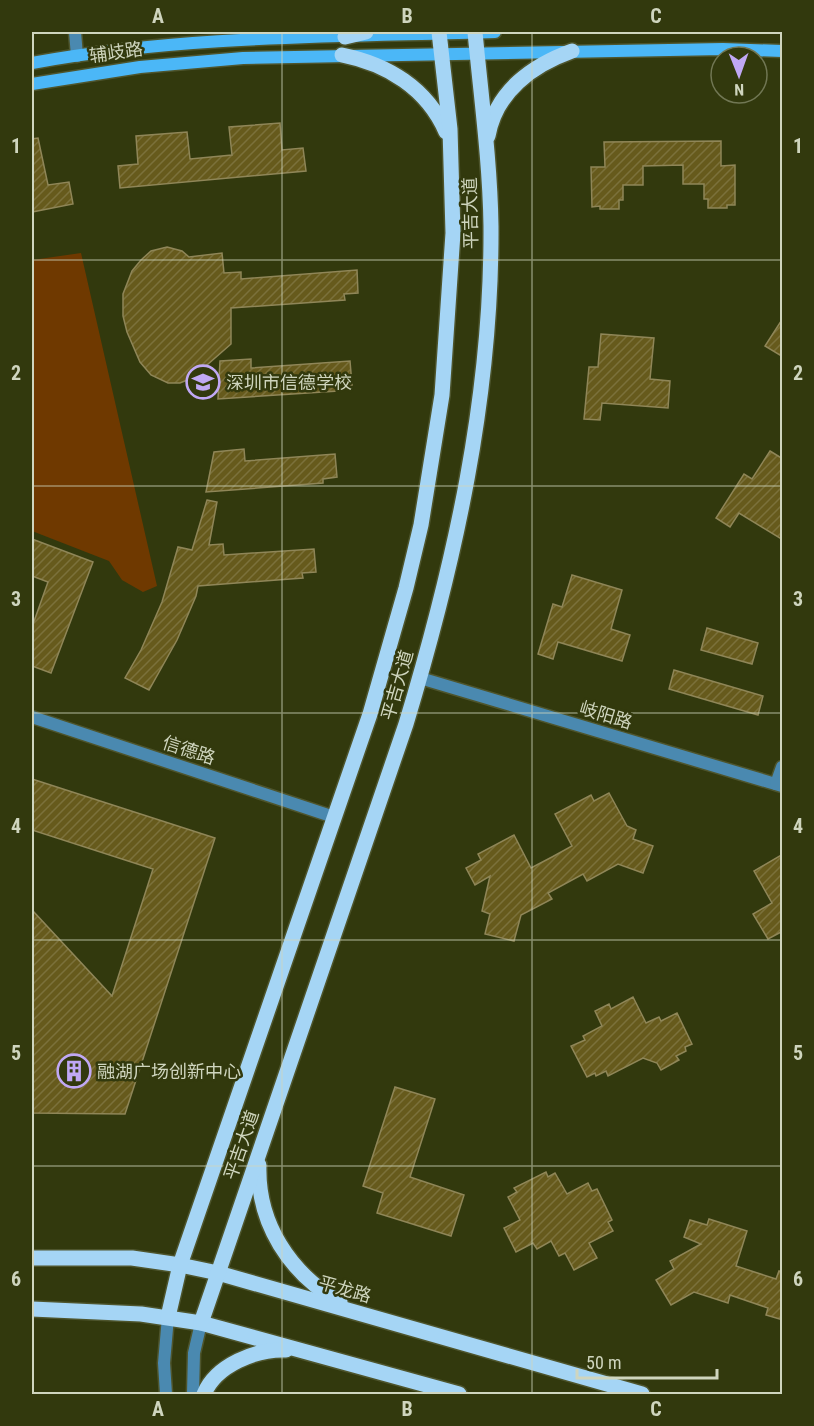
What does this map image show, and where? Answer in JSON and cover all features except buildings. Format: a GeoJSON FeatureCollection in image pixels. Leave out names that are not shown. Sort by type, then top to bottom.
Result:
{"type":"FeatureCollection","features":[{"type":"Feature","properties":{"kind":"main road"},"geometry":{"type":"LineString","coordinates":[[345,37],[366,32]]}},
{"type":"Feature","properties":{"kind":"main road","name":"平吉大道"},"geometry":{"type":"LineString","coordinates":[[168,1317],[180,1265],[370,714],[406,588],[423,514],[440,406],[447,341],[453,233],[451,151],[439,32]]}},
{"type":"Feature","properties":{"kind":"main road","name":"平吉大道"},"geometry":{"type":"LineString","coordinates":[[201,1323],[402,735],[420,678],[464,496],[483,380],[491,236],[487,150],[475,32]]}},
{"type":"Feature","properties":{"kind":"main road"},"geometry":{"type":"LineString","coordinates":[[487,150],[489,132],[495,114],[515,84],[548,60],[572,51]]}},
{"type":"Feature","properties":{"kind":"main road"},"geometry":{"type":"LineString","coordinates":[[342,55],[378,64],[421,94],[440,119],[451,151]]}},
{"type":"Feature","properties":{"kind":"main road"},"geometry":{"type":"LineString","coordinates":[[261,1147],[259,1185],[261,1203],[277,1240],[292,1262],[310,1281],[330,1297],[358,1312]]}},
{"type":"Feature","properties":{"kind":"main road","name":"平龙路"},"geometry":{"type":"LineString","coordinates":[[32,1258],[132,1258],[218,1273],[642,1395]]}},
{"type":"Feature","properties":{"kind":"main road"},"geometry":{"type":"LineString","coordinates":[[32,1310],[114,1312],[168,1317],[201,1323],[459,1395]]}},
{"type":"Feature","properties":{"kind":"main road"},"geometry":{"type":"LineString","coordinates":[[204,1395],[206,1388],[218,1375],[255,1354],[276,1350],[304,1350]]}},
{"type":"Feature","properties":{"kind":"street"},"geometry":{"type":"LineString","coordinates":[[75,32],[77,56]]}},
{"type":"Feature","properties":{"kind":"street"},"geometry":{"type":"LineString","coordinates":[[32,63],[177,44],[439,32],[495,32]]}},
{"type":"Feature","properties":{"kind":"street","name":"辅歧路"},"geometry":{"type":"LineString","coordinates":[[32,84],[99,72],[191,62],[342,55],[723,49],[783,51]]}},
{"type":"Feature","properties":{"kind":"street","name":"岐阳路"},"geometry":{"type":"LineString","coordinates":[[420,678],[779,785]]}},
{"type":"Feature","properties":{"kind":"street","name":"信德路"},"geometry":{"type":"LineString","coordinates":[[32,717],[334,817]]}},
{"type":"Feature","properties":{"kind":"street"},"geometry":{"type":"LineString","coordinates":[[779,785],[783,767]]}},
{"type":"Feature","properties":{"kind":"street"},"geometry":{"type":"LineString","coordinates":[[166,1395],[164,1363],[168,1317]]}},
{"type":"Feature","properties":{"kind":"street"},"geometry":{"type":"LineString","coordinates":[[193,1395],[194,1353],[201,1323]]}},
{"type":"Feature","properties":{"kind":"shaded area"},"geometry":{"type":"Polygon","coordinates":[[[81,253],[157,586],[143,592],[122,580],[109,561],[32,531],[32,260],[81,253]]]}},
{"type":"Feature","properties":{"kind":"place","name":"深圳市信德学校"},"geometry":{"type":"Point","coordinates":[203,382]}},
{"type":"Feature","properties":{"kind":"place","name":"融湖广场创新中心"},"geometry":{"type":"Point","coordinates":[74,1071]}}]}
